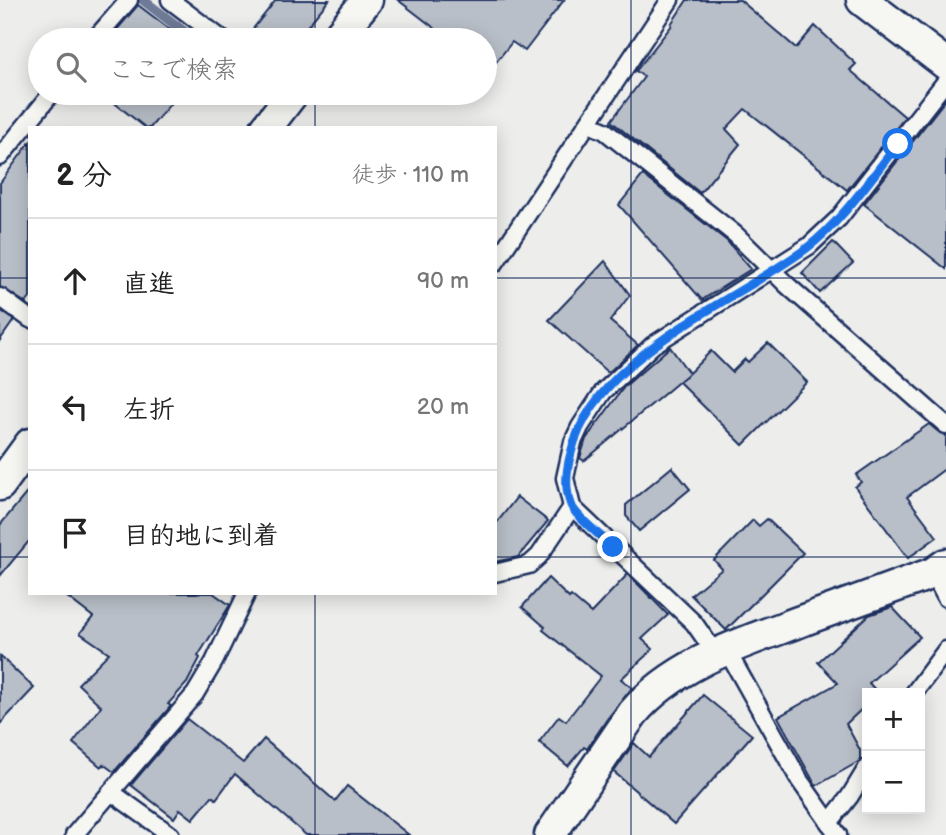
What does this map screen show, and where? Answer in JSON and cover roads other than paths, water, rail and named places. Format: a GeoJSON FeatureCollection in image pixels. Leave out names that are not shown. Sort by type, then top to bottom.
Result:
{"type":"FeatureCollection","features":[{"type":"Feature","properties":{"kind":"street"},"geometry":{"type":"LineString","coordinates":[[345,28],[367,0]]}},
{"type":"Feature","properties":{"kind":"street"},"geometry":{"type":"LineString","coordinates":[[862,0],[946,67]]}},
{"type":"Feature","properties":{"kind":"street"},"geometry":{"type":"LineString","coordinates":[[267,126],[283,105]]}},
{"type":"Feature","properties":{"kind":"street"},"geometry":{"type":"LineString","coordinates":[[0,485],[28,447]]}},
{"type":"Feature","properties":{"kind":"street"},"geometry":{"type":"LineString","coordinates":[[550,835],[642,701],[664,684],[721,651],[942,578]]}},
{"type":"Feature","properties":{"kind":"lane"},"geometry":{"type":"LineString","coordinates":[[104,28],[129,0]]}},
{"type":"Feature","properties":{"kind":"lane"},"geometry":{"type":"LineString","coordinates":[[170,0],[207,28]]}},
{"type":"Feature","properties":{"kind":"lane"},"geometry":{"type":"LineString","coordinates":[[497,260],[670,0]]}},
{"type":"Feature","properties":{"kind":"lane"},"geometry":{"type":"LineString","coordinates":[[862,776],[834,829],[800,781],[721,651],[572,507],[565,478],[573,442],[603,392],[669,334],[773,271],[809,246],[839,218],[946,67]]}},
{"type":"Feature","properties":{"kind":"lane"},"geometry":{"type":"LineString","coordinates":[[0,158],[42,105]]}},
{"type":"Feature","properties":{"kind":"lane"},"geometry":{"type":"LineString","coordinates":[[589,124],[605,131],[736,235],[946,425]]}},
{"type":"Feature","properties":{"kind":"lane"},"geometry":{"type":"LineString","coordinates":[[0,296],[28,317]]}},
{"type":"Feature","properties":{"kind":"lane"},"geometry":{"type":"LineString","coordinates":[[497,573],[528,565],[539,556],[572,507]]}},
{"type":"Feature","properties":{"kind":"lane"},"geometry":{"type":"LineString","coordinates":[[74,835],[195,694],[214,662],[246,595]]}},
{"type":"Feature","properties":{"kind":"lane"},"geometry":{"type":"LineString","coordinates":[[918,688],[946,650]]}},
{"type":"Feature","properties":{"kind":"lane"},"geometry":{"type":"LineString","coordinates":[[111,792],[171,835]]}},
{"type":"Feature","properties":{"kind":"waterway"},"geometry":{"type":"LineString","coordinates":[[143,0],[179,28]]}}]}
